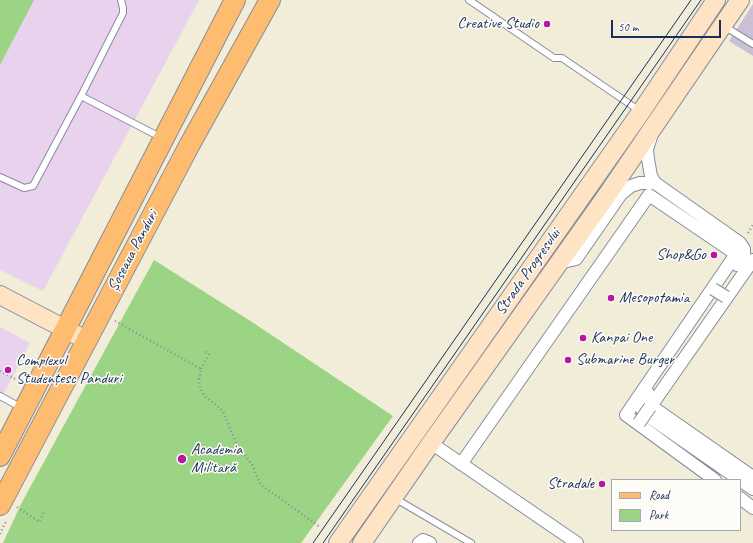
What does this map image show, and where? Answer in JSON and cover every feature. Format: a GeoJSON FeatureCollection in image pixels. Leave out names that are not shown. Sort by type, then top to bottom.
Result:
{"type":"FeatureCollection","features":[{"type":"Feature","properties":{"kind":"main road","name":"Șoseaua Panduri"},"geometry":{"type":"LineString","coordinates":[[0,456],[236,0]]}},
{"type":"Feature","properties":{"kind":"main road","name":"Șoseaua Panduri"},"geometry":{"type":"LineString","coordinates":[[7,511],[86,340],[190,144],[270,0]]}},
{"type":"Feature","properties":{"kind":"main road","name":"Strada Progresului"},"geometry":{"type":"LineString","coordinates":[[362,543],[653,130],[740,0]]}},
{"type":"Feature","properties":{"kind":"main road"},"geometry":{"type":"LineString","coordinates":[[711,7],[722,25]]}},
{"type":"Feature","properties":{"kind":"main road","name":"Strada Progresului"},"geometry":{"type":"LineString","coordinates":[[338,543],[641,112],[711,7]]}},
{"type":"Feature","properties":{"kind":"main road"},"geometry":{"type":"LineString","coordinates":[[0,295],[86,340]]}},
{"type":"Feature","properties":{"kind":"street"},"geometry":{"type":"LineString","coordinates":[[653,130],[647,149],[651,176],[655,183],[740,243],[744,250],[742,258],[643,400],[641,408],[646,414],[739,479]]}},
{"type":"Feature","properties":{"kind":"street"},"geometry":{"type":"LineString","coordinates":[[559,264],[576,259],[621,194],[630,186],[640,183],[655,183]]}},
{"type":"Feature","properties":{"kind":"street"},"geometry":{"type":"LineString","coordinates":[[460,464],[649,195],[736,254],[626,415],[714,479]]}},
{"type":"Feature","properties":{"kind":"street"},"geometry":{"type":"LineString","coordinates":[[639,424],[753,260]]}},
{"type":"Feature","properties":{"kind":"street"},"geometry":{"type":"LineString","coordinates":[[713,289],[726,297]]}},
{"type":"Feature","properties":{"kind":"street"},"geometry":{"type":"LineString","coordinates":[[651,407],[753,477]]}},
{"type":"Feature","properties":{"kind":"street"},"geometry":{"type":"LineString","coordinates":[[431,443],[577,543]]}},
{"type":"Feature","properties":{"kind":"street"},"geometry":{"type":"LineString","coordinates":[[741,481],[753,489]]}},
{"type":"Feature","properties":{"kind":"street"},"geometry":{"type":"LineString","coordinates":[[741,499],[753,508]]}},
{"type":"Feature","properties":{"kind":"street"},"geometry":{"type":"LineString","coordinates":[[419,543],[423,540],[430,543]]}},
{"type":"Feature","properties":{"kind":"lane"},"geometry":{"type":"LineString","coordinates":[[0,177],[24,188],[33,186],[123,13],[121,0]]}},
{"type":"Feature","properties":{"kind":"lane"},"geometry":{"type":"LineString","coordinates":[[470,0],[554,58],[562,58],[641,112]]}},
{"type":"Feature","properties":{"kind":"lane"},"geometry":{"type":"LineString","coordinates":[[722,25],[753,44]]}},
{"type":"Feature","properties":{"kind":"lane"},"geometry":{"type":"LineString","coordinates":[[81,96],[165,139]]}},
{"type":"Feature","properties":{"kind":"lane"},"geometry":{"type":"LineString","coordinates":[[0,396],[24,409]]}},
{"type":"Feature","properties":{"kind":"lane"},"geometry":{"type":"LineString","coordinates":[[394,498],[471,543]]}},
{"type":"Feature","properties":{"kind":"path"},"geometry":{"type":"LineString","coordinates":[[118,317],[115,322],[201,369]]}},
{"type":"Feature","properties":{"kind":"path"},"geometry":{"type":"LineString","coordinates":[[204,351],[209,354],[201,369],[200,388],[204,395],[223,411],[236,443],[253,466],[260,484],[320,526]]}},
{"type":"Feature","properties":{"kind":"path"},"geometry":{"type":"LineString","coordinates":[[0,371],[34,390]]}},
{"type":"Feature","properties":{"kind":"path"},"geometry":{"type":"LineString","coordinates":[[0,534],[7,511],[15,505],[39,522],[46,510]]}},
{"type":"Feature","properties":{"kind":"shaded area"},"geometry":{"type":"Polygon","coordinates":[[[0,0],[199,0],[43,291],[0,270],[0,0]]]}},
{"type":"Feature","properties":{"kind":"shaded area"},"geometry":{"type":"Polygon","coordinates":[[[753,4],[753,56],[729,41],[753,4]]]}},
{"type":"Feature","properties":{"kind":"shaded area","name":"Complexul Studențesc Panduri"},"geometry":{"type":"Polygon","coordinates":[[[0,327],[30,343],[0,401],[0,327]]]}},
{"type":"Feature","properties":{"kind":"green space"},"geometry":{"type":"Polygon","coordinates":[[[0,0],[34,0],[0,65],[0,0]]]}},
{"type":"Feature","properties":{"kind":"green space"},"geometry":{"type":"Polygon","coordinates":[[[154,260],[252,322],[393,416],[301,543],[3,543],[21,504],[154,260]]]}},
{"type":"Feature","properties":{"kind":"tram line"},"geometry":{"type":"LineString","coordinates":[[313,543],[691,0]]}},
{"type":"Feature","properties":{"kind":"tram line"},"geometry":{"type":"LineString","coordinates":[[323,543],[701,0]]}},
{"type":"Feature","properties":{"kind":"place","name":"Creative Studio"},"geometry":{"type":"Point","coordinates":[547,24]}},
{"type":"Feature","properties":{"kind":"place","name":"Shop&Go"},"geometry":{"type":"Point","coordinates":[714,255]}},
{"type":"Feature","properties":{"kind":"place","name":"Mesopotamia"},"geometry":{"type":"Point","coordinates":[611,298]}},
{"type":"Feature","properties":{"kind":"place","name":"Kanpai One"},"geometry":{"type":"Point","coordinates":[583,338]}},
{"type":"Feature","properties":{"kind":"place","name":"Submarine Burger"},"geometry":{"type":"Point","coordinates":[568,360]}},
{"type":"Feature","properties":{"kind":"place","name":"Complexul Studențesc Panduri"},"geometry":{"type":"Point","coordinates":[8,370]}},
{"type":"Feature","properties":{"kind":"place","name":"Academia Militară"},"geometry":{"type":"Point","coordinates":[182,459]}},
{"type":"Feature","properties":{"kind":"place","name":"Stradale"},"geometry":{"type":"Point","coordinates":[602,484]}}]}
